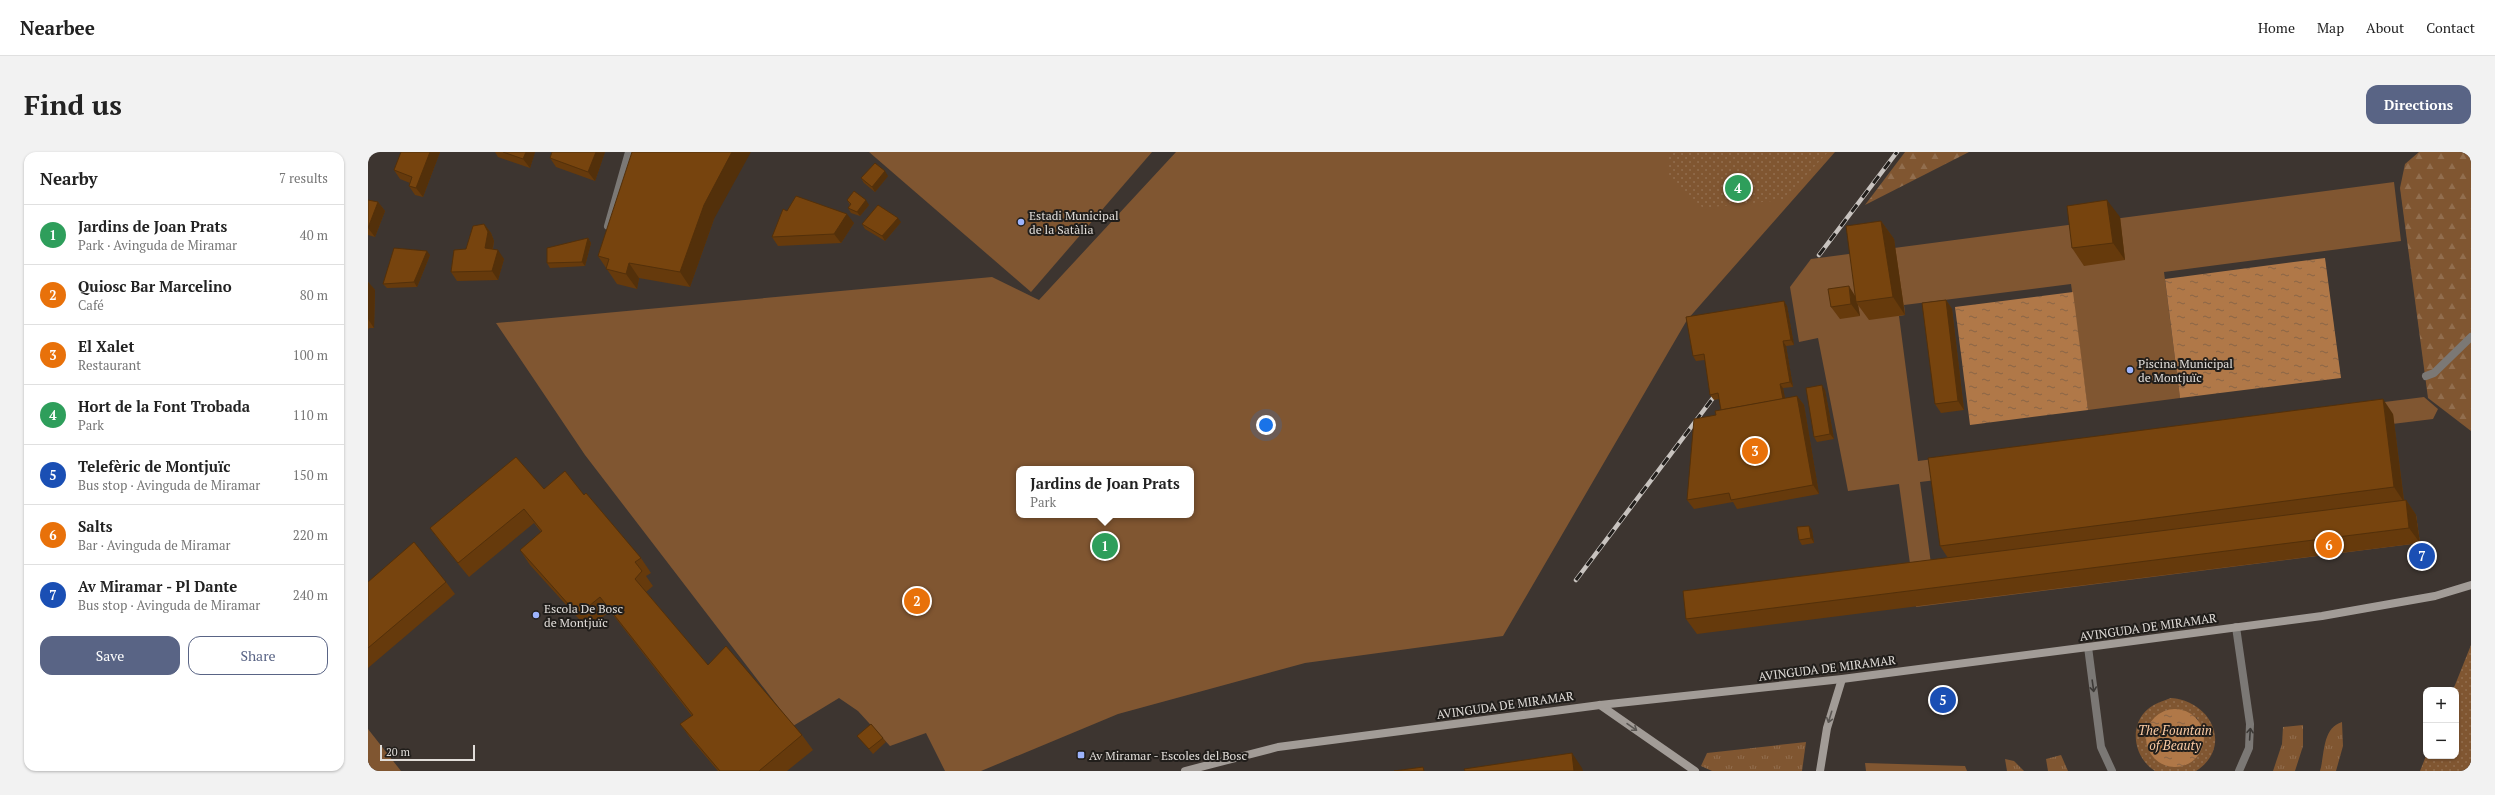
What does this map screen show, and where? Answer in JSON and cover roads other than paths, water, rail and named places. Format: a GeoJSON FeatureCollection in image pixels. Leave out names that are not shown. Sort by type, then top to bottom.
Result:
{"type":"FeatureCollection","features":[{"type":"Feature","properties":{"kind":"street"},"geometry":{"type":"LineString","coordinates":[[605,236],[630,152]]}},
{"type":"Feature","properties":{"kind":"street"},"geometry":{"type":"LineString","coordinates":[[2426,376],[2434,373],[2471,337]]}},
{"type":"Feature","properties":{"kind":"street","name":"AVINGUDA DE MIRAMAR"},"geometry":{"type":"LineString","coordinates":[[1186,771],[1278,748],[1600,705],[1842,679],[2088,648],[2322,616],[2435,596],[2471,586]]}},
{"type":"Feature","properties":{"kind":"street"},"geometry":{"type":"LineString","coordinates":[[2236,627],[2250,724],[2249,748],[2239,771]]}},
{"type":"Feature","properties":{"kind":"street"},"geometry":{"type":"LineString","coordinates":[[2088,648],[2101,747],[2112,771]]}},
{"type":"Feature","properties":{"kind":"street"},"geometry":{"type":"LineString","coordinates":[[1820,771],[1827,728],[1842,679]]}},
{"type":"Feature","properties":{"kind":"street"},"geometry":{"type":"LineString","coordinates":[[1600,705],[1695,771]]}},
{"type":"Feature","properties":{"kind":"water"},"geometry":{"type":"Polygon","coordinates":[[[2325,258],[2341,378],[2180,398],[2165,279],[2325,258]]]}},
{"type":"Feature","properties":{"kind":"water"},"geometry":{"type":"Polygon","coordinates":[[[2073,292],[2088,410],[1970,425],[1955,307],[2073,292]]]}},
{"type":"Feature","properties":{"kind":"water","name":"The Fountain of Beauty"},"geometry":{"type":"Polygon","coordinates":[[[2169,709],[2181,709],[2196,717],[2204,732],[2204,744],[2196,759],[2181,767],[2169,767],[2154,759],[2146,744],[2146,732],[2154,717],[2169,709]]]}},
{"type":"Feature","properties":{"kind":"railway"},"geometry":{"type":"LineString","coordinates":[[1819,255],[1897,152]]}},
{"type":"Feature","properties":{"kind":"railway"},"geometry":{"type":"LineString","coordinates":[[1576,580],[1713,398]]}},
{"type":"Feature","properties":{"kind":"place","name":"Hort de la Font Trobada"},"geometry":{"type":"Point","coordinates":[1738,188]}},
{"type":"Feature","properties":{"kind":"place","name":"Estadi Municipal de la Satàlia"},"geometry":{"type":"Point","coordinates":[1021,222]}},
{"type":"Feature","properties":{"kind":"place","name":"Piscina Municipal de Montjuïc"},"geometry":{"type":"Point","coordinates":[2130,370]}},
{"type":"Feature","properties":{"kind":"place","name":"El Xalet"},"geometry":{"type":"Point","coordinates":[1755,451]}},
{"type":"Feature","properties":{"kind":"place","name":"Salts"},"geometry":{"type":"Point","coordinates":[2329,545]}},
{"type":"Feature","properties":{"kind":"place","name":"Jardins de Joan Prats"},"geometry":{"type":"Point","coordinates":[1105,546]}},
{"type":"Feature","properties":{"kind":"place","name":"Av Miramar - Pl Dante"},"geometry":{"type":"Point","coordinates":[2422,556]}},
{"type":"Feature","properties":{"kind":"place","name":"Quiosc Bar Marcelino"},"geometry":{"type":"Point","coordinates":[917,601]}},
{"type":"Feature","properties":{"kind":"place","name":"Escola De Bosc de Montjuïc"},"geometry":{"type":"Point","coordinates":[536,615]}},
{"type":"Feature","properties":{"kind":"place","name":"Telefèric de Montjuïc"},"geometry":{"type":"Point","coordinates":[1943,700]}},
{"type":"Feature","properties":{"kind":"place","name":"Av Miramar - Escoles del Bosc"},"geometry":{"type":"Point","coordinates":[1081,755]}}]}
